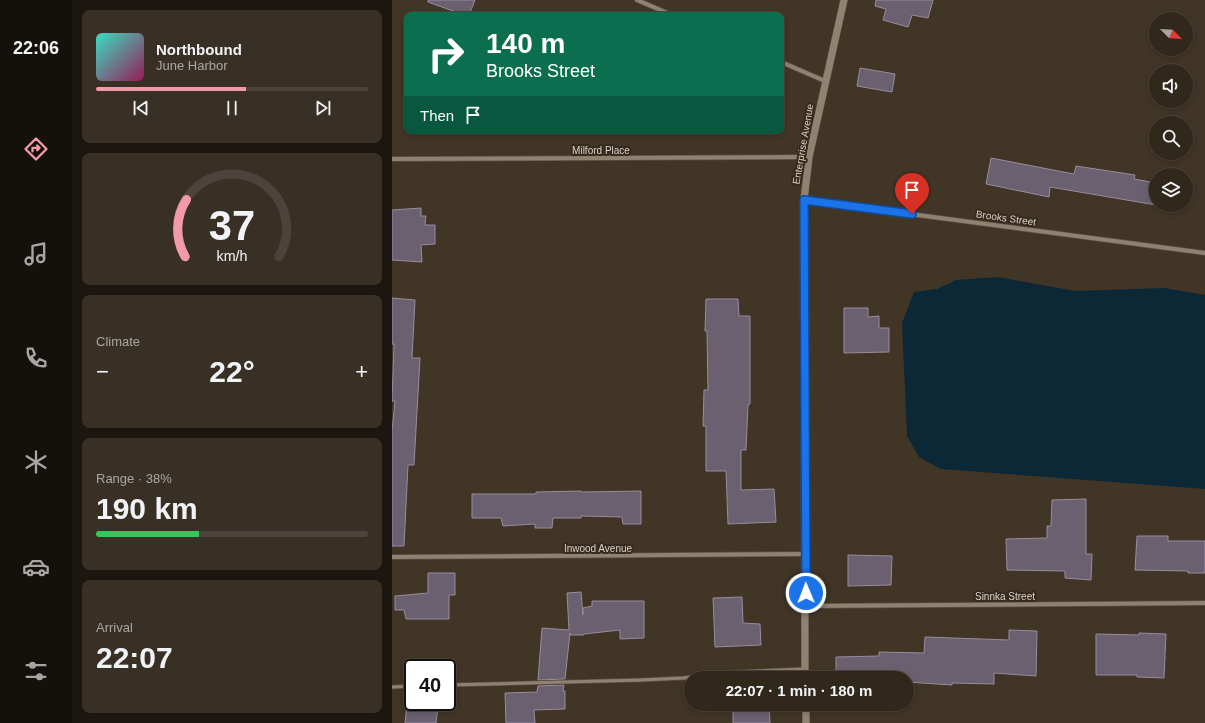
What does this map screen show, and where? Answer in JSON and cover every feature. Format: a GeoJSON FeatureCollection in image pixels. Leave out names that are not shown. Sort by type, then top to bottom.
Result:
{"type":"FeatureCollection","features":[{"type":"Feature","properties":{"kind":"street"},"geometry":{"type":"LineString","coordinates":[[637,0],[665,12]]}},
{"type":"Feature","properties":{"kind":"street","name":"Enterprise Avenue"},"geometry":{"type":"LineString","coordinates":[[805,669],[804,200],[810,157],[825,81],[844,0]]}},
{"type":"Feature","properties":{"kind":"street"},"geometry":{"type":"LineString","coordinates":[[784,63],[825,81]]}},
{"type":"Feature","properties":{"kind":"street","name":"Milford Place"},"geometry":{"type":"LineString","coordinates":[[392,159],[810,157]]}},
{"type":"Feature","properties":{"kind":"street","name":"Brooks Street"},"geometry":{"type":"LineString","coordinates":[[804,200],[1205,253]]}},
{"type":"Feature","properties":{"kind":"street","name":"Inwood Avenue"},"geometry":{"type":"LineString","coordinates":[[392,557],[805,554]]}},
{"type":"Feature","properties":{"kind":"street","name":"Sinnka Street"},"geometry":{"type":"LineString","coordinates":[[806,606],[1205,603]]}},
{"type":"Feature","properties":{"kind":"street"},"geometry":{"type":"LineString","coordinates":[[806,711],[806,723]]}},
{"type":"Feature","properties":{"kind":"lane"},"geometry":{"type":"LineString","coordinates":[[456,685],[683,678],[734,672],[805,669]]}},
{"type":"Feature","properties":{"kind":"lane"},"geometry":{"type":"LineString","coordinates":[[392,687],[404,686]]}},
{"type":"Feature","properties":{"kind":"water"},"geometry":{"type":"Polygon","coordinates":[[[998,277],[1075,291],[1164,288],[1205,295],[1205,489],[941,469],[919,457],[907,436],[902,323],[914,292],[937,289],[956,280],[998,277]]]}},
{"type":"Feature","properties":{"kind":"building"},"geometry":{"type":"Polygon","coordinates":[[[428,0],[475,0],[470,12],[456,12],[428,2],[428,0]]]}},
{"type":"Feature","properties":{"kind":"building"},"geometry":{"type":"Polygon","coordinates":[[[876,0],[933,0],[928,18],[912,15],[908,27],[883,20],[886,9],[875,6],[876,0]]]}},
{"type":"Feature","properties":{"kind":"building"},"geometry":{"type":"Polygon","coordinates":[[[860,68],[895,74],[892,92],[857,86],[860,68]]]}},
{"type":"Feature","properties":{"kind":"building"},"geometry":{"type":"Polygon","coordinates":[[[991,158],[1074,174],[1076,166],[1135,175],[1134,179],[1149,182],[1149,204],[1050,187],[1049,197],[986,184],[991,158]]]}},
{"type":"Feature","properties":{"kind":"building"},"geometry":{"type":"Polygon","coordinates":[[[421,208],[421,216],[426,216],[425,225],[435,225],[435,244],[421,245],[422,262],[392,260],[392,210],[421,208]]]}},
{"type":"Feature","properties":{"kind":"building"},"geometry":{"type":"Polygon","coordinates":[[[392,298],[415,300],[412,358],[420,358],[414,465],[408,465],[404,546],[392,546],[392,431],[395,401],[392,401],[394,344],[392,344],[392,298]]]}},
{"type":"Feature","properties":{"kind":"building"},"geometry":{"type":"Polygon","coordinates":[[[706,299],[738,299],[739,316],[750,316],[750,404],[748,405],[746,450],[741,450],[741,490],[774,489],[776,522],[728,524],[726,471],[706,471],[706,426],[703,426],[704,390],[708,390],[707,331],[705,331],[706,299]]]}},
{"type":"Feature","properties":{"kind":"building"},"geometry":{"type":"Polygon","coordinates":[[[844,308],[868,308],[868,317],[879,316],[879,328],[889,328],[889,352],[844,353],[844,308]]]}},
{"type":"Feature","properties":{"kind":"building"},"geometry":{"type":"Polygon","coordinates":[[[641,491],[641,524],[623,524],[622,517],[581,516],[581,518],[553,518],[552,528],[535,528],[535,524],[503,526],[501,518],[472,518],[472,494],[536,494],[536,492],[641,491]]]}},
{"type":"Feature","properties":{"kind":"building"},"geometry":{"type":"Polygon","coordinates":[[[1086,499],[1086,554],[1092,554],[1091,580],[1065,578],[1065,571],[1007,570],[1006,539],[1047,538],[1047,526],[1051,526],[1052,500],[1086,499]]]}},
{"type":"Feature","properties":{"kind":"building"},"geometry":{"type":"Polygon","coordinates":[[[1137,536],[1168,536],[1168,541],[1205,541],[1205,573],[1188,573],[1188,571],[1135,570],[1137,536]]]}},
{"type":"Feature","properties":{"kind":"building"},"geometry":{"type":"Polygon","coordinates":[[[848,555],[892,556],[891,585],[848,586],[848,555]]]}},
{"type":"Feature","properties":{"kind":"building"},"geometry":{"type":"Polygon","coordinates":[[[428,573],[455,573],[455,595],[449,595],[449,619],[406,619],[404,610],[395,610],[395,596],[428,593],[428,573]]]}},
{"type":"Feature","properties":{"kind":"building"},"geometry":{"type":"Polygon","coordinates":[[[581,592],[583,615],[583,608],[592,606],[592,601],[644,601],[644,638],[620,639],[620,630],[584,635],[570,635],[570,633],[565,679],[538,680],[542,628],[569,630],[567,593],[581,592]]]}},
{"type":"Feature","properties":{"kind":"building"},"geometry":{"type":"Polygon","coordinates":[[[742,597],[743,623],[760,624],[761,645],[715,647],[713,598],[742,597]]]}},
{"type":"Feature","properties":{"kind":"building"},"geometry":{"type":"Polygon","coordinates":[[[1009,630],[1037,631],[1036,676],[994,673],[994,684],[952,683],[952,685],[914,682],[914,671],[836,671],[836,657],[879,656],[879,652],[924,653],[925,637],[1009,640],[1009,630]]]}},
{"type":"Feature","properties":{"kind":"building"},"geometry":{"type":"Polygon","coordinates":[[[1139,633],[1166,634],[1164,678],[1137,677],[1137,675],[1096,675],[1096,634],[1139,635],[1139,633]]]}},
{"type":"Feature","properties":{"kind":"building"},"geometry":{"type":"Polygon","coordinates":[[[564,685],[563,691],[565,691],[565,709],[534,710],[535,723],[506,723],[505,693],[537,692],[538,686],[564,685]]]}},
{"type":"Feature","properties":{"kind":"building"},"geometry":{"type":"Polygon","coordinates":[[[406,711],[438,711],[436,723],[405,723],[406,711]]]}},
{"type":"Feature","properties":{"kind":"building"},"geometry":{"type":"Polygon","coordinates":[[[733,711],[769,711],[770,723],[733,723],[733,711]]]}},
{"type":"Feature","properties":{"kind":"route"},"geometry":{"type":"LineString","coordinates":[[806,593],[804,200],[912,214]]}}]}
